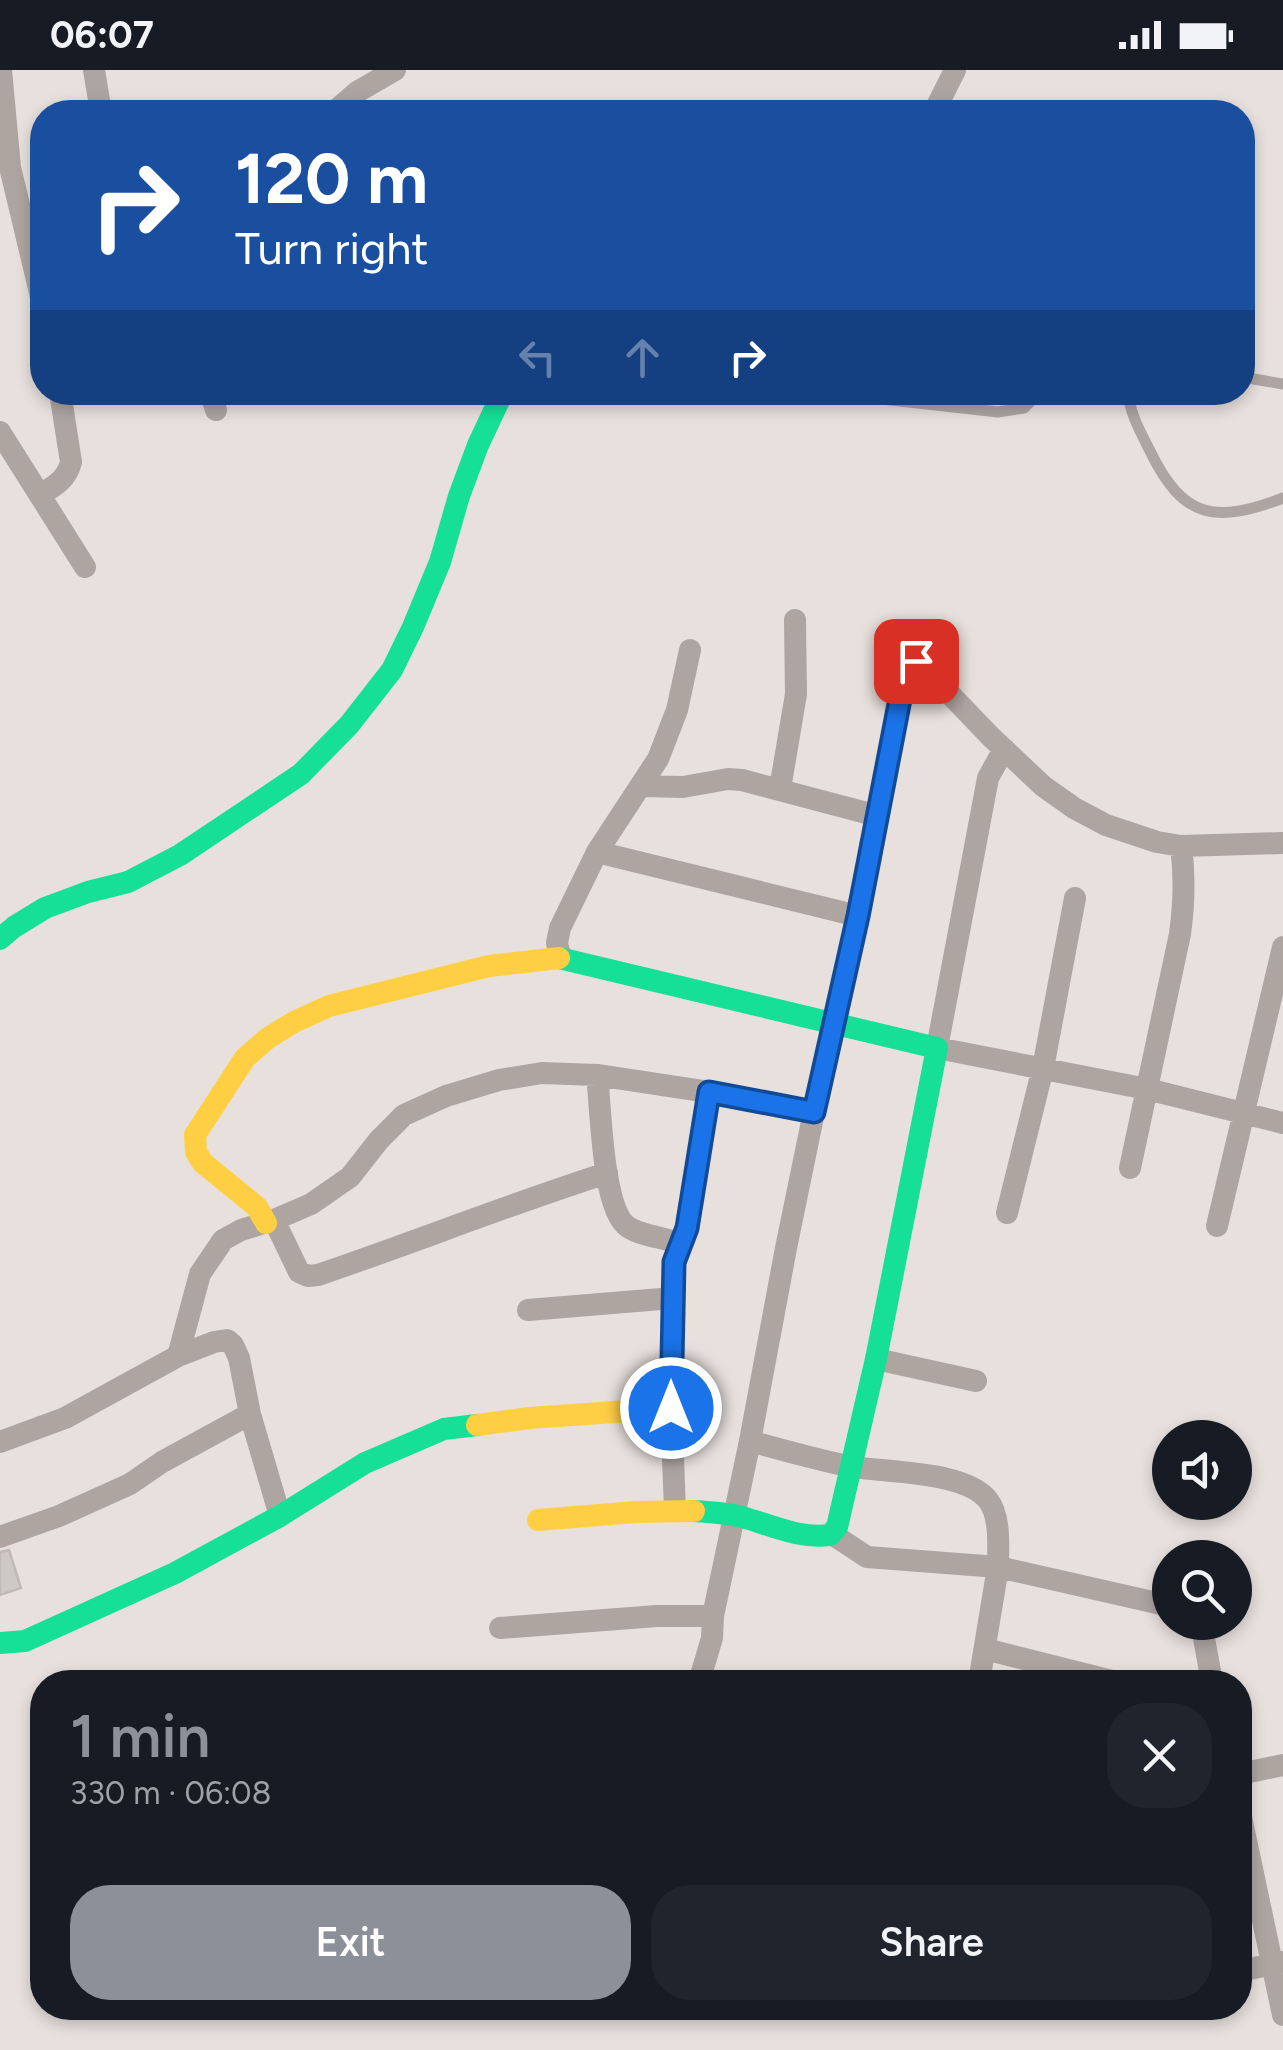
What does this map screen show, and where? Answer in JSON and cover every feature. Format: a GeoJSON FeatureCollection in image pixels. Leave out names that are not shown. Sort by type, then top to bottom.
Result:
{"type":"FeatureCollection","features":[{"type":"Feature","properties":{"kind":"street"},"geometry":{"type":"LineString","coordinates":[[1,70],[5,168],[30,258]]}},
{"type":"Feature","properties":{"kind":"street"},"geometry":{"type":"LineString","coordinates":[[94,70],[99,100]]}},
{"type":"Feature","properties":{"kind":"street"},"geometry":{"type":"LineString","coordinates":[[348,100],[395,70]]}},
{"type":"Feature","properties":{"kind":"street"},"geometry":{"type":"LineString","coordinates":[[940,100],[955,70]]}},
{"type":"Feature","properties":{"kind":"street"},"geometry":{"type":"LineString","coordinates":[[40,495],[69,471],[62,405]]}},
{"type":"Feature","properties":{"kind":"street"},"geometry":{"type":"LineString","coordinates":[[0,939],[45,908],[128,882],[180,855],[301,774],[349,724],[392,670],[414,627],[440,562],[459,496],[496,405]]}},
{"type":"Feature","properties":{"kind":"street"},"geometry":{"type":"LineString","coordinates":[[0,432],[85,567]]}},
{"type":"Feature","properties":{"kind":"street"},"geometry":{"type":"LineString","coordinates":[[780,789],[796,694],[795,620]]}},
{"type":"Feature","properties":{"kind":"street"},"geometry":{"type":"LineString","coordinates":[[563,958],[557,943],[560,928],[598,852],[658,759],[677,710],[690,650]]}},
{"type":"Feature","properties":{"kind":"street"},"geometry":{"type":"LineString","coordinates":[[703,1670],[906,668],[912,662],[922,665],[1043,786],[1106,825],[1182,846],[1283,843]]}},
{"type":"Feature","properties":{"kind":"street"},"geometry":{"type":"LineString","coordinates":[[538,1520],[696,1509],[808,1535],[832,1534],[837,1527],[876,1359],[988,778],[1004,749]]}},
{"type":"Feature","properties":{"kind":"street"},"geometry":{"type":"LineString","coordinates":[[641,786],[742,780],[878,816]]}},
{"type":"Feature","properties":{"kind":"street"},"geometry":{"type":"LineString","coordinates":[[1130,1168],[1184,909],[1182,846]]}},
{"type":"Feature","properties":{"kind":"street"},"geometry":{"type":"LineString","coordinates":[[598,852],[858,916]]}},
{"type":"Feature","properties":{"kind":"street"},"geometry":{"type":"LineString","coordinates":[[1007,1213],[1042,1068],[1075,898]]}},
{"type":"Feature","properties":{"kind":"street"},"geometry":{"type":"LineString","coordinates":[[1218,1226],[1283,947]]}},
{"type":"Feature","properties":{"kind":"street"},"geometry":{"type":"LineString","coordinates":[[607,1173],[308,1276],[299,1272],[257,1207],[204,1163],[194,1145],[195,1134],[245,1058],[281,1030],[329,1006],[489,966],[563,958],[836,1025],[1147,1089],[1283,1122]]}},
{"type":"Feature","properties":{"kind":"street"},"geometry":{"type":"LineString","coordinates":[[178,1356],[200,1274],[223,1240],[311,1204],[350,1177],[404,1115],[446,1096],[499,1080],[542,1073],[597,1075],[814,1112]]}},
{"type":"Feature","properties":{"kind":"street"},"geometry":{"type":"LineString","coordinates":[[597,1075],[610,1196],[617,1216],[629,1229],[681,1243]]}},
{"type":"Feature","properties":{"kind":"street"},"geometry":{"type":"LineString","coordinates":[[674,1510],[674,1262],[687,1228],[709,1092]]}},
{"type":"Feature","properties":{"kind":"street"},"geometry":{"type":"LineString","coordinates":[[528,1310],[673,1298]]}},
{"type":"Feature","properties":{"kind":"street"},"geometry":{"type":"LineString","coordinates":[[0,1442],[65,1418],[178,1356],[227,1340],[234,1345],[239,1358],[250,1414],[280,1516]]}},
{"type":"Feature","properties":{"kind":"street"},"geometry":{"type":"LineString","coordinates":[[876,1359],[976,1381]]}},
{"type":"Feature","properties":{"kind":"street"},"geometry":{"type":"LineString","coordinates":[[0,1643],[25,1641],[175,1573],[280,1516],[365,1463],[444,1429],[528,1418],[671,1408]]}},
{"type":"Feature","properties":{"kind":"street"},"geometry":{"type":"LineString","coordinates":[[0,1537],[130,1484],[250,1414]]}},
{"type":"Feature","properties":{"kind":"street"},"geometry":{"type":"LineString","coordinates":[[750,1442],[850,1466],[935,1476],[980,1491],[992,1504],[998,1568],[981,1670]]}},
{"type":"Feature","properties":{"kind":"street"},"geometry":{"type":"LineString","coordinates":[[832,1534],[867,1556],[998,1568],[1152,1602]]}},
{"type":"Feature","properties":{"kind":"street"},"geometry":{"type":"LineString","coordinates":[[500,1628],[657,1616],[713,1616]]}},
{"type":"Feature","properties":{"kind":"street"},"geometry":{"type":"LineString","coordinates":[[1204,1640],[1210,1670]]}},
{"type":"Feature","properties":{"kind":"street"},"geometry":{"type":"LineString","coordinates":[[985,1649],[1062,1670]]}},
{"type":"Feature","properties":{"kind":"street"},"geometry":{"type":"LineString","coordinates":[[1252,1771],[1283,1765]]}},
{"type":"Feature","properties":{"kind":"street"},"geometry":{"type":"LineString","coordinates":[[1252,1860],[1278,1963],[1283,2015]]}},
{"type":"Feature","properties":{"kind":"street"},"geometry":{"type":"LineString","coordinates":[[1252,1968],[1278,1963]]}},
{"type":"Feature","properties":{"kind":"lane"},"geometry":{"type":"LineString","coordinates":[[1255,379],[1283,384]]}},
{"type":"Feature","properties":{"kind":"lane"},"geometry":{"type":"LineString","coordinates":[[935,405],[998,412],[1027,405]]}},
{"type":"Feature","properties":{"kind":"lane"},"geometry":{"type":"LineString","coordinates":[[1130,405],[1160,473],[1182,500],[1214,512],[1242,512],[1283,498]]}},
{"type":"Feature","properties":{"kind":"building"},"geometry":{"type":"Polygon","coordinates":[[[9,1550],[21,1588],[0,1595],[0,1552],[9,1550]]]}},
{"type":"Feature","properties":{"kind":"traffic: fast"},"geometry":{"type":"LineString","coordinates":[[0,939],[45,908],[128,882],[180,855],[301,774],[349,725],[392,670],[413,627],[440,562],[478,445],[497,405]]}},
{"type":"Feature","properties":{"kind":"traffic: fast"},"geometry":{"type":"LineString","coordinates":[[559,958],[937,1048],[876,1359],[837,1527],[830,1535],[807,1535],[736,1516],[694,1511]]}},
{"type":"Feature","properties":{"kind":"traffic: fast"},"geometry":{"type":"LineString","coordinates":[[0,1643],[25,1641],[175,1573],[280,1516],[365,1463],[444,1429],[477,1425]]}},
{"type":"Feature","properties":{"kind":"traffic: slow"},"geometry":{"type":"LineString","coordinates":[[266,1223],[257,1207],[203,1163],[196,1152],[195,1135],[245,1058],[268,1038],[329,1006],[489,966],[559,958]]}},
{"type":"Feature","properties":{"kind":"traffic: slow"},"geometry":{"type":"LineString","coordinates":[[477,1425],[671,1408]]}},
{"type":"Feature","properties":{"kind":"traffic: slow"},"geometry":{"type":"LineString","coordinates":[[538,1520],[694,1511]]}},
{"type":"Feature","properties":{"kind":"route"},"geometry":{"type":"LineString","coordinates":[[671,1408],[674,1262],[687,1228],[709,1092],[814,1112],[836,1025],[906,668],[916,661]]}}]}
